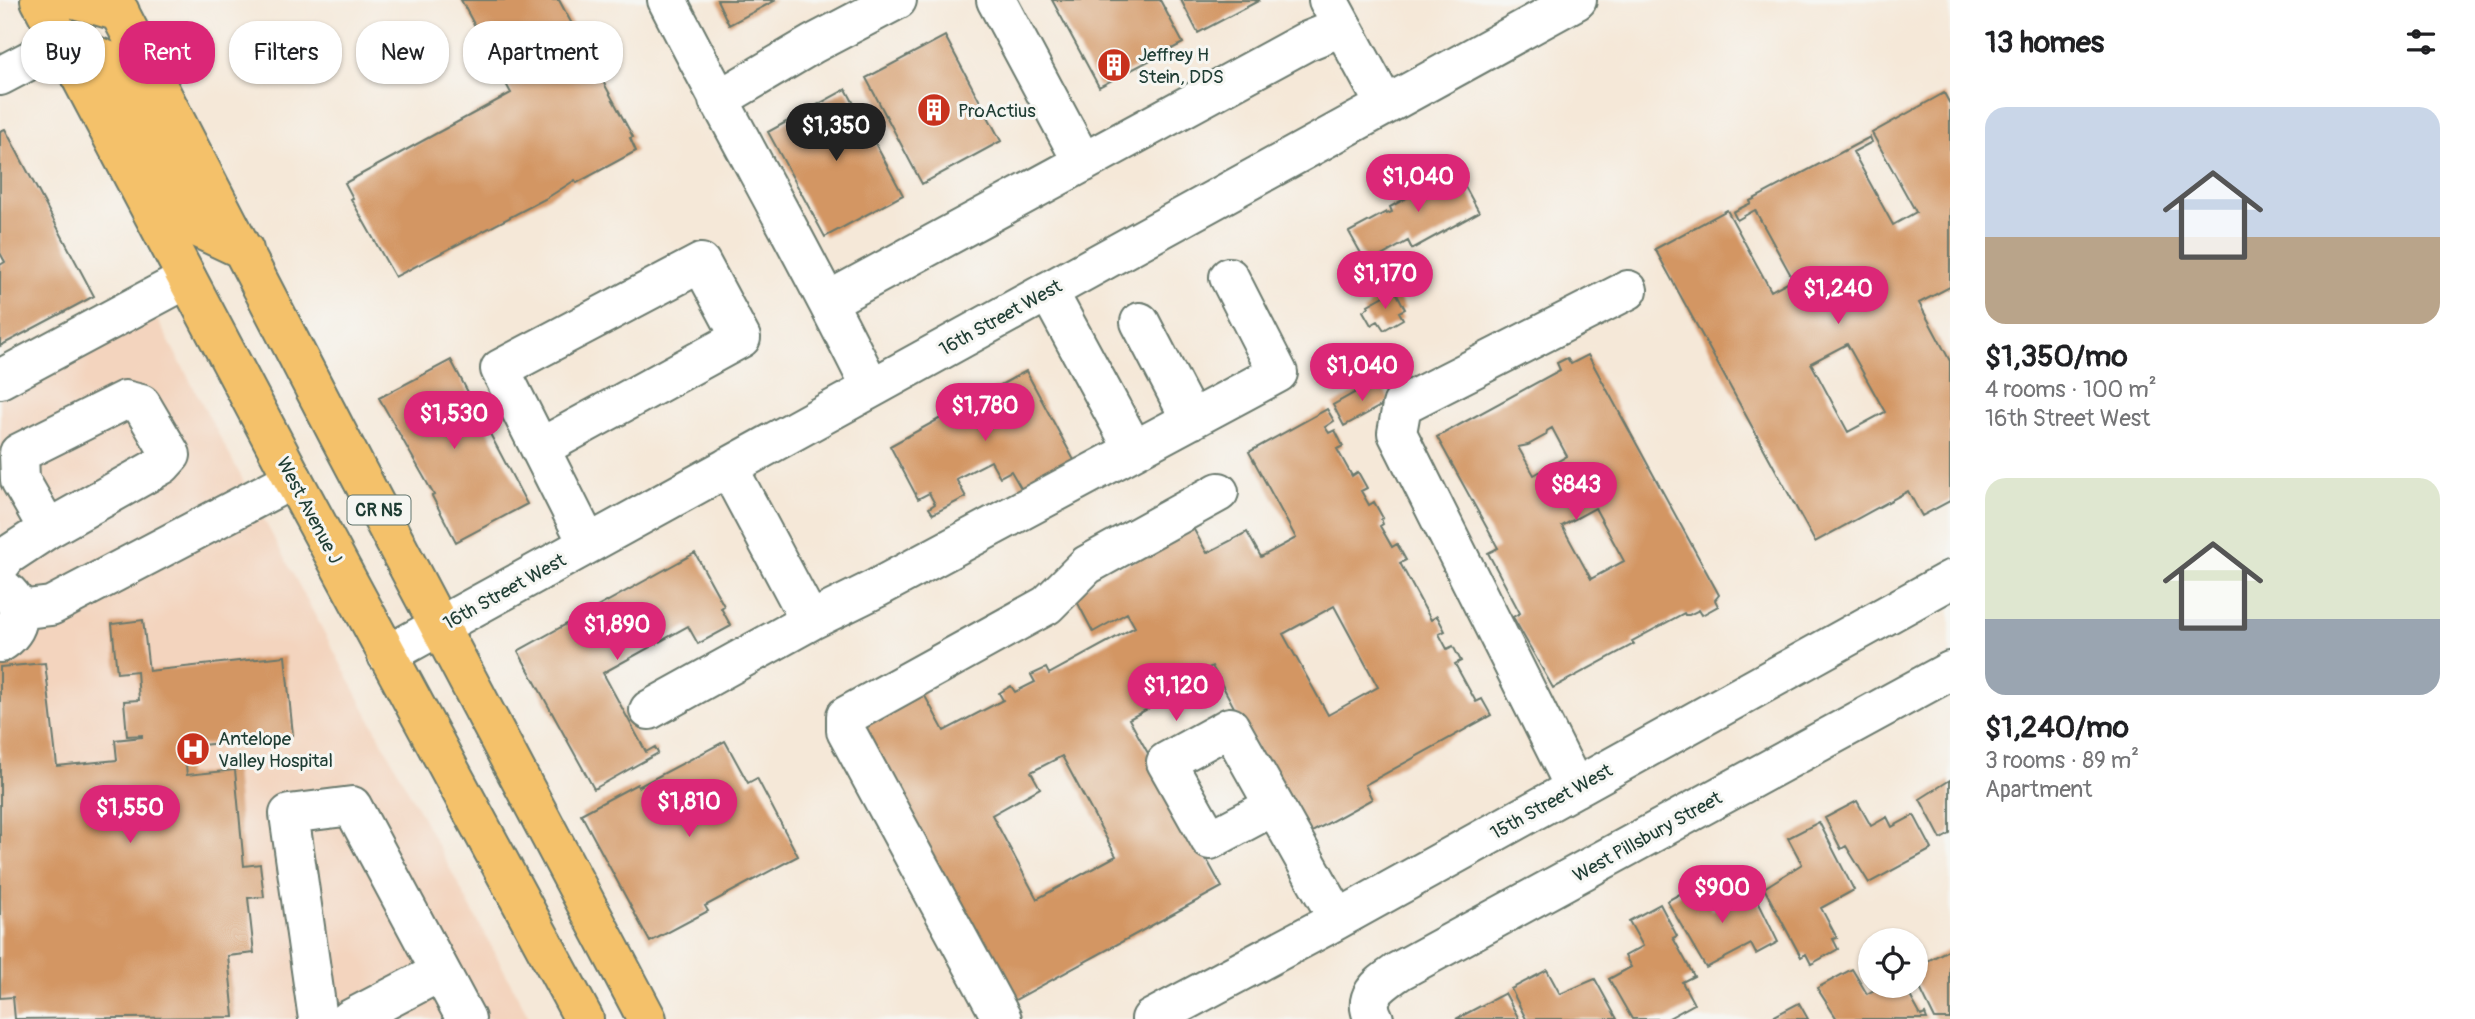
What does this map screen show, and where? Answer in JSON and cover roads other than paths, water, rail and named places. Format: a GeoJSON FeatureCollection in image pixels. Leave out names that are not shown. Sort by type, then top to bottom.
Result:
{"type":"FeatureCollection","features":[{"type":"Feature","properties":{"kind":"main road","name":"West Avenue J"},"geometry":{"type":"LineString","coordinates":[[40,0],[51,21]]}},
{"type":"Feature","properties":{"kind":"main road"},"geometry":{"type":"LineString","coordinates":[[78,0],[117,6]]}},
{"type":"Feature","properties":{"kind":"main road","name":"CR N5"},"geometry":{"type":"LineString","coordinates":[[117,6],[340,438],[647,1019]]}},
{"type":"Feature","properties":{"kind":"main road"},"geometry":{"type":"LineString","coordinates":[[105,60],[193,226],[244,250]]}},
{"type":"Feature","properties":{"kind":"main road","name":"West Avenue J"},"geometry":{"type":"LineString","coordinates":[[85,84],[583,1019]]}},
{"type":"Feature","properties":{"kind":"street"},"geometry":{"type":"LineString","coordinates":[[667,0],[718,100],[828,301],[871,388]]}},
{"type":"Feature","properties":{"kind":"street"},"geometry":{"type":"LineString","coordinates":[[718,100],[813,44],[897,0]]}},
{"type":"Feature","properties":{"kind":"street"},"geometry":{"type":"LineString","coordinates":[[996,0],[1083,163]]}},
{"type":"Feature","properties":{"kind":"street","name":"16th Street West"},"geometry":{"type":"LineString","coordinates":[[387,655],[1577,0]]}},
{"type":"Feature","properties":{"kind":"street"},"geometry":{"type":"LineString","coordinates":[[828,301],[1305,41],[1335,13],[1385,106]]}},
{"type":"Feature","properties":{"kind":"street"},"geometry":{"type":"LineString","coordinates":[[0,76],[21,65]]}},
{"type":"Feature","properties":{"kind":"street"},"geometry":{"type":"LineString","coordinates":[[540,448],[741,338],[701,262],[500,369],[588,544]]}},
{"type":"Feature","properties":{"kind":"street"},"geometry":{"type":"LineString","coordinates":[[649,710],[810,621],[877,588],[1278,373],[1229,277]]}},
{"type":"Feature","properties":{"kind":"street"},"geometry":{"type":"LineString","coordinates":[[0,379],[187,279]]}},
{"type":"Feature","properties":{"kind":"street"},"geometry":{"type":"LineString","coordinates":[[1575,788],[1397,433],[1402,405],[1628,290]]}},
{"type":"Feature","properties":{"kind":"street"},"geometry":{"type":"LineString","coordinates":[[1048,291],[1134,450]]}},
{"type":"Feature","properties":{"kind":"street"},"geometry":{"type":"LineString","coordinates":[[1140,322],[1191,420]]}},
{"type":"Feature","properties":{"kind":"street"},"geometry":{"type":"LineString","coordinates":[[728,467],[810,621]]}},
{"type":"Feature","properties":{"kind":"street"},"geometry":{"type":"LineString","coordinates":[[6,613],[51,606],[293,479]]}},
{"type":"Feature","properties":{"kind":"street"},"geometry":{"type":"LineString","coordinates":[[1002,1019],[846,731],[846,716],[1046,605],[1087,565],[1219,492]]}},
{"type":"Feature","properties":{"kind":"street"},"geometry":{"type":"LineString","coordinates":[[0,565],[7,556],[48,529]]}},
{"type":"Feature","properties":{"kind":"street","name":"15th Street West"},"geometry":{"type":"LineString","coordinates":[[1151,1019],[1338,919],[1950,580]]}},
{"type":"Feature","properties":{"kind":"street","name":"West Pillsbury Street"},"geometry":{"type":"LineString","coordinates":[[1374,1019],[1369,998],[1376,988],[1399,971],[1950,671]]}},
{"type":"Feature","properties":{"kind":"street"},"geometry":{"type":"LineString","coordinates":[[318,1019],[289,814],[352,806],[466,1019]]}},
{"type":"Feature","properties":{"kind":"street"},"geometry":{"type":"LineString","coordinates":[[1274,806],[1338,919]]}},
{"type":"Feature","properties":{"kind":"street"},"geometry":{"type":"LineString","coordinates":[[349,1019],[440,972]]}},
{"type":"Feature","properties":{"kind":"place","name":"Jeffrey H Stein, DDS"},"geometry":{"type":"Point","coordinates":[1114,65]}},
{"type":"Feature","properties":{"kind":"place","name":"ProActius"},"geometry":{"type":"Point","coordinates":[934,110]}},
{"type":"Feature","properties":{"kind":"place","name":"Antelope Valley Hospital"},"geometry":{"type":"Point","coordinates":[193,749]}}]}
